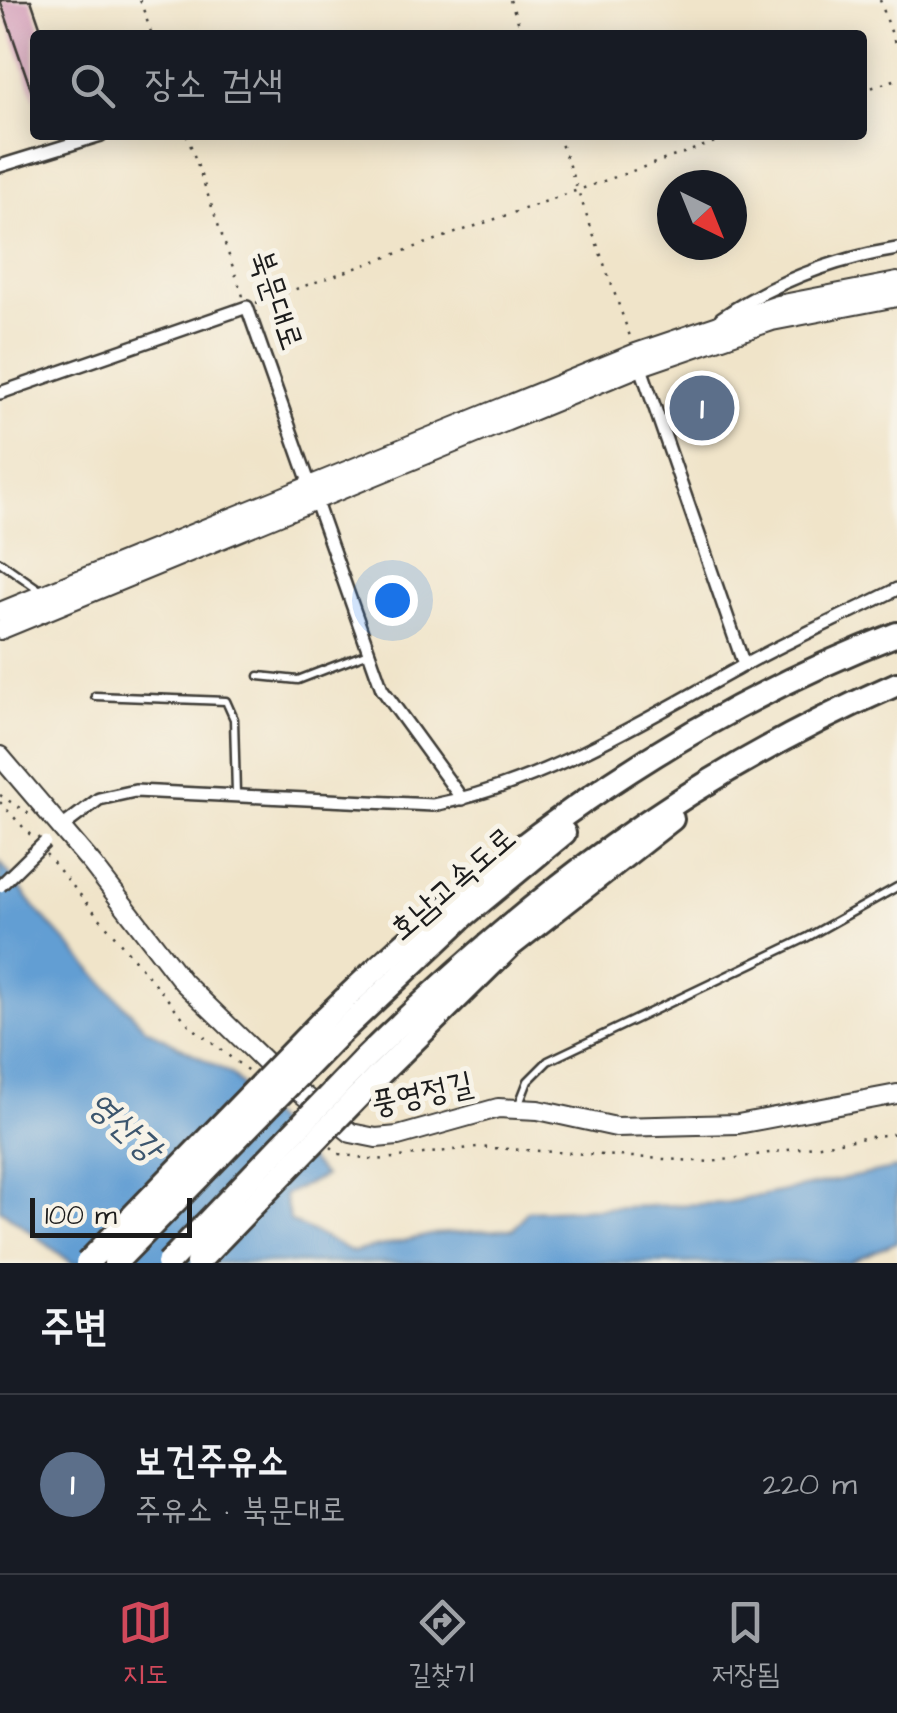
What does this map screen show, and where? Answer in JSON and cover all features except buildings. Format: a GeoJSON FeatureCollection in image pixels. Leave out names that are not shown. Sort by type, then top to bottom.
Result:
{"type":"FeatureCollection","features":[{"type":"Feature","properties":{"kind":"highway","name":"호남고속도로"},"geometry":{"type":"LineString","coordinates":[[115,1263],[331,1027],[599,806],[755,707],[897,634]]}},
{"type":"Feature","properties":{"kind":"highway","name":"호남고속도로"},"geometry":{"type":"LineString","coordinates":[[168,1263],[371,1068],[504,927],[614,842],[756,752],[897,684]]}},
{"type":"Feature","properties":{"kind":"highway"},"geometry":{"type":"LineString","coordinates":[[197,1263],[371,1068],[510,945],[699,798],[759,762],[897,695]]}},
{"type":"Feature","properties":{"kind":"highway"},"geometry":{"type":"LineString","coordinates":[[87,1263],[331,1027]]}},
{"type":"Feature","properties":{"kind":"main road"},"geometry":{"type":"LineString","coordinates":[[0,612],[312,492],[710,326],[778,305],[897,282]]}},
{"type":"Feature","properties":{"kind":"main road"},"geometry":{"type":"LineString","coordinates":[[638,359],[772,321],[897,297]]}},
{"type":"Feature","properties":{"kind":"main road"},"geometry":{"type":"LineString","coordinates":[[0,630],[312,492]]}},
{"type":"Feature","properties":{"kind":"main road","name":"풍영정길"},"geometry":{"type":"LineString","coordinates":[[0,756],[54,834],[183,982],[282,1078],[351,1133],[364,1138],[398,1136],[472,1113],[518,1108],[648,1129],[786,1118],[897,1094]]}},
{"type":"Feature","properties":{"kind":"street"},"geometry":{"type":"LineString","coordinates":[[0,166],[85,140]]}},
{"type":"Feature","properties":{"kind":"street"},"geometry":{"type":"LineString","coordinates":[[710,326],[781,283],[839,261],[897,249]]}},
{"type":"Feature","properties":{"kind":"street"},"geometry":{"type":"LineString","coordinates":[[0,393],[247,306]]}},
{"type":"Feature","properties":{"kind":"street","name":"북문대로"},"geometry":{"type":"LineString","coordinates":[[247,306],[389,704],[462,799]]}},
{"type":"Feature","properties":{"kind":"street"},"geometry":{"type":"LineString","coordinates":[[638,359],[744,665]]}},
{"type":"Feature","properties":{"kind":"street"},"geometry":{"type":"LineString","coordinates":[[0,886],[84,809],[116,793],[236,793],[433,806],[462,799],[626,731],[744,665],[897,589]]}},
{"type":"Feature","properties":{"kind":"lane"},"geometry":{"type":"LineString","coordinates":[[0,562],[45,593]]}},
{"type":"Feature","properties":{"kind":"lane"},"geometry":{"type":"LineString","coordinates":[[259,676],[298,680],[368,654]]}},
{"type":"Feature","properties":{"kind":"lane"},"geometry":{"type":"LineString","coordinates":[[95,696],[226,700],[234,719],[236,793]]}},
{"type":"Feature","properties":{"kind":"lane"},"geometry":{"type":"LineString","coordinates":[[518,1108],[528,1081],[548,1062],[806,938],[897,887]]}},
{"type":"Feature","properties":{"kind":"path"},"geometry":{"type":"LineString","coordinates":[[140,0],[150,30]]}},
{"type":"Feature","properties":{"kind":"path"},"geometry":{"type":"LineString","coordinates":[[510,0],[521,30]]}},
{"type":"Feature","properties":{"kind":"path"},"geometry":{"type":"LineString","coordinates":[[880,0],[897,49]]}},
{"type":"Feature","properties":{"kind":"path"},"geometry":{"type":"LineString","coordinates":[[867,89],[897,79]]}},
{"type":"Feature","properties":{"kind":"path","name":"북문대로"},"geometry":{"type":"LineString","coordinates":[[189,140],[247,306]]}},
{"type":"Feature","properties":{"kind":"path"},"geometry":{"type":"LineString","coordinates":[[560,140],[638,359]]}},
{"type":"Feature","properties":{"kind":"path"},"geometry":{"type":"LineString","coordinates":[[247,306],[722,140]]}},
{"type":"Feature","properties":{"kind":"path"},"geometry":{"type":"LineString","coordinates":[[0,802],[190,1026],[258,1080]]}},
{"type":"Feature","properties":{"kind":"path"},"geometry":{"type":"LineString","coordinates":[[326,1142],[339,1154],[377,1160],[477,1147],[711,1162],[897,1132]]}},
{"type":"Feature","properties":{"kind":"water","name":"영산강"},"geometry":{"type":"Polygon","coordinates":[[[0,862],[37,910],[145,1028],[231,1074],[324,1176],[284,1195],[290,1221],[353,1252],[435,1234],[514,1229],[527,1211],[725,1203],[897,1168],[897,1242],[848,1263],[72,1263],[0,1209],[0,862]]]}},
{"type":"Feature","properties":{"kind":"place","name":"보건주유소"},"geometry":{"type":"Point","coordinates":[702,408]}}]}
